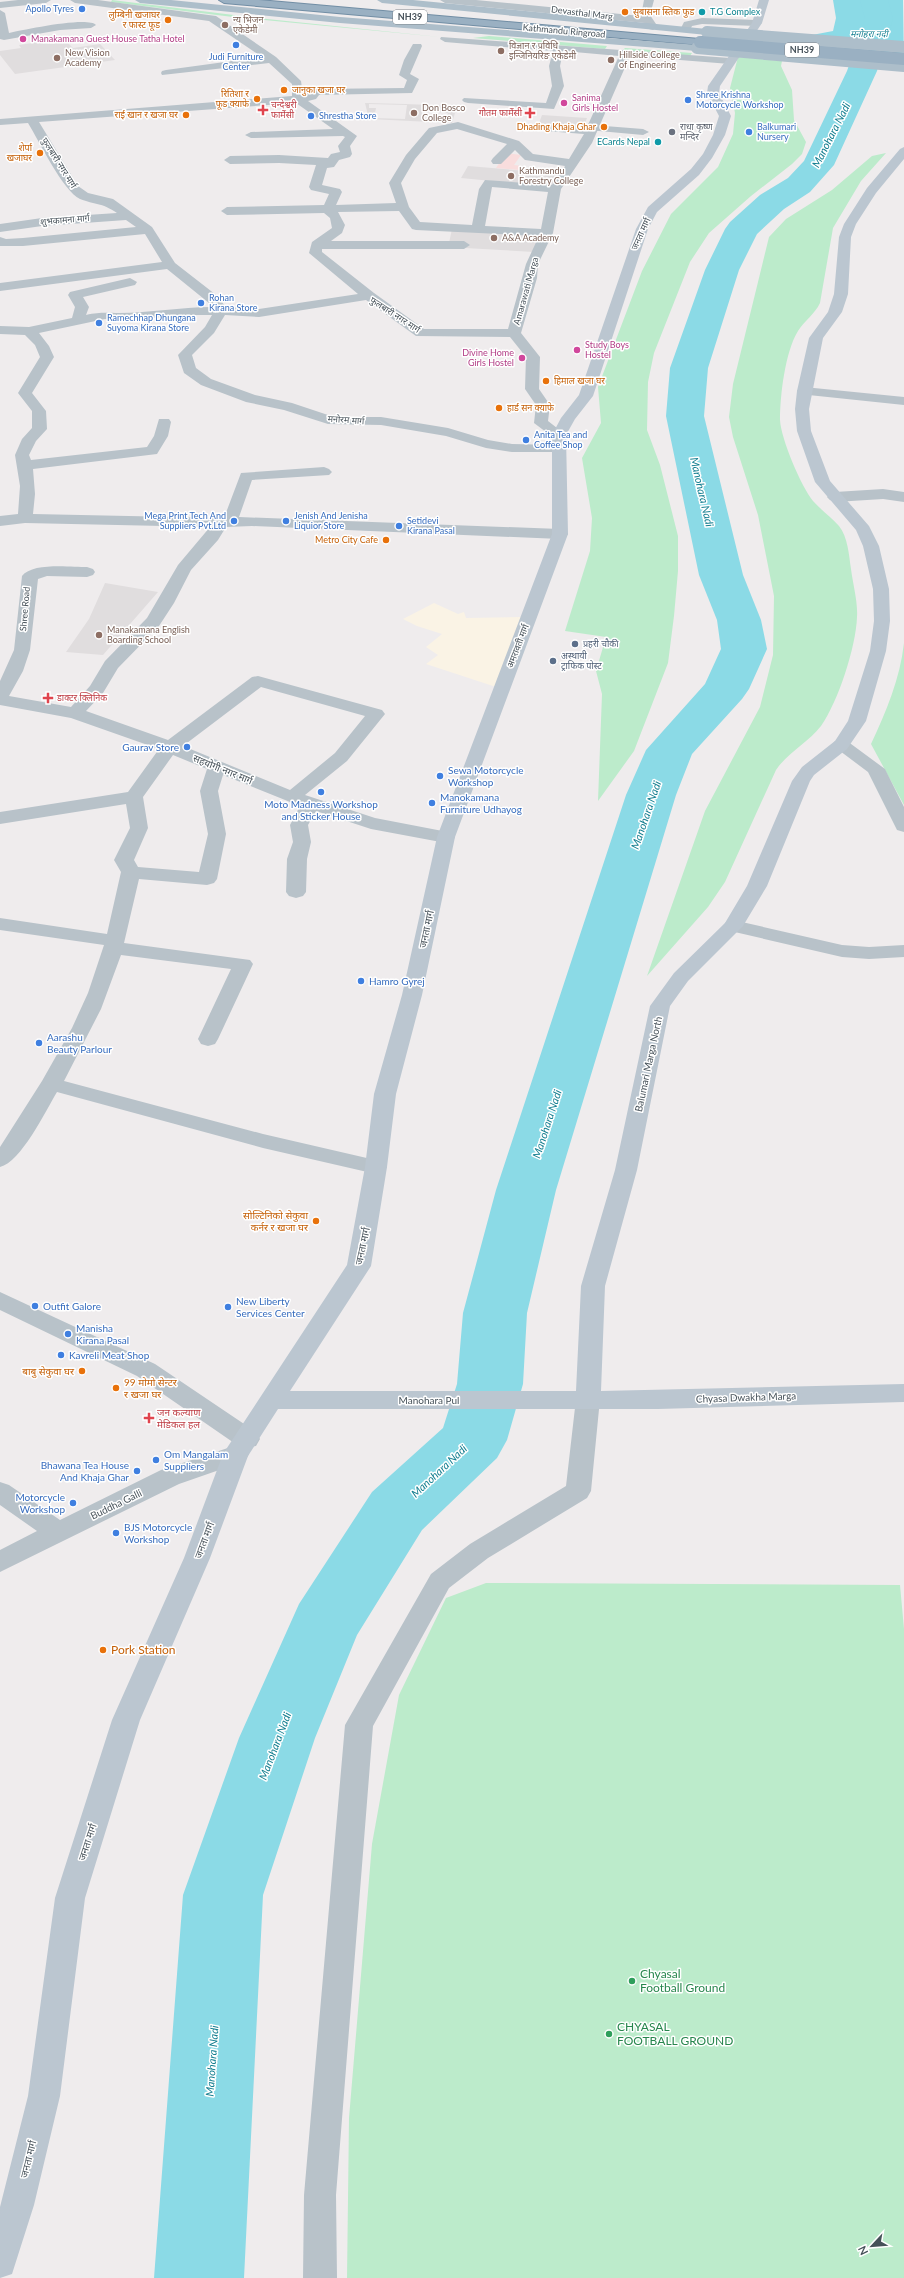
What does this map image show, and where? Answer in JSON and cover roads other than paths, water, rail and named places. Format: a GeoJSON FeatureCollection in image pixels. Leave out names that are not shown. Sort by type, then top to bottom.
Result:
{"type":"FeatureCollection","features":[{"type":"Feature","properties":{"kind":"highway","name":"Kathmandu Ringroad"},"geometry":{"type":"LineString","coordinates":[[224,0],[701,40],[904,53]]}},
{"type":"Feature","properties":{"kind":"highway","name":"Kathmandu Ringroad"},"geometry":{"type":"LineString","coordinates":[[271,0],[904,59]]}},
{"type":"Feature","properties":{"kind":"main road"},"geometry":{"type":"LineString","coordinates":[[140,0],[340,20],[453,29],[904,47]]}},
{"type":"Feature","properties":{"kind":"main road"},"geometry":{"type":"LineString","coordinates":[[382,0],[650,24],[685,30],[701,40],[904,66]]}},
{"type":"Feature","properties":{"kind":"main road","name":"जनता मार्ग"},"geometry":{"type":"LineString","coordinates":[[558,442],[568,418],[586,396],[622,284],[642,229],[652,210],[695,172],[708,155],[719,135],[725,116],[713,93],[714,86],[756,23],[764,0]]}},
{"type":"Feature","properties":{"kind":"main road","name":"Balumari Marga North"},"geometry":{"type":"LineString","coordinates":[[580,1399],[593,1286],[626,1170],[660,1006],[681,977],[733,926],[757,886],[801,782],[808,771],[841,745],[856,721],[878,651],[882,621],[881,588],[871,546],[863,529],[823,482],[804,431],[802,409],[804,391],[816,338],[835,312],[841,294],[845,237],[847,230],[858,209],[904,151]]}},
{"type":"Feature","properties":{"kind":"main road","name":"अमरावती मार्ग"},"geometry":{"type":"LineString","coordinates":[[446,837],[560,534],[558,442]]}},
{"type":"Feature","properties":{"kind":"main road","name":"जनता मार्ग"},"geometry":{"type":"LineString","coordinates":[[0,2262],[17,2205],[44,2096],[70,1898],[126,1720],[197,1558],[242,1446],[270,1400],[359,1266],[376,1167],[385,1094],[412,995],[446,837]]}},
{"type":"Feature","properties":{"kind":"main road","name":"Chyasa Dwakha Marga"},"geometry":{"type":"LineString","coordinates":[[580,1399],[658,1400],[904,1393]]}},
{"type":"Feature","properties":{"kind":"main road","name":"Manohara Pul"},"geometry":{"type":"LineString","coordinates":[[270,1400],[580,1399]]}},
{"type":"Feature","properties":{"kind":"street"},"geometry":{"type":"LineString","coordinates":[[0,5],[46,0]]}},
{"type":"Feature","properties":{"kind":"street"},"geometry":{"type":"LineString","coordinates":[[76,0],[212,18],[272,59],[297,83],[298,99]]}},
{"type":"Feature","properties":{"kind":"street","name":"Devasthal Marg"},"geometry":{"type":"LineString","coordinates":[[445,0],[486,3],[650,24]]}},
{"type":"Feature","properties":{"kind":"street"},"geometry":{"type":"LineString","coordinates":[[486,3],[499,2],[499,0]]}},
{"type":"Feature","properties":{"kind":"street"},"geometry":{"type":"LineString","coordinates":[[649,0],[644,15],[650,24]]}},
{"type":"Feature","properties":{"kind":"street"},"geometry":{"type":"LineString","coordinates":[[0,13],[2,38],[60,27],[91,25]]}},
{"type":"Feature","properties":{"kind":"street"},"geometry":{"type":"LineString","coordinates":[[685,30],[688,24],[702,21],[756,23]]}},
{"type":"Feature","properties":{"kind":"street"},"geometry":{"type":"LineString","coordinates":[[453,29],[445,39],[730,61]]}},
{"type":"Feature","properties":{"kind":"street"},"geometry":{"type":"LineString","coordinates":[[0,122],[312,98],[316,92],[408,91],[413,79],[404,75],[408,60],[417,46]]}},
{"type":"Feature","properties":{"kind":"street"},"geometry":{"type":"LineString","coordinates":[[468,100],[550,107],[558,86],[553,76],[557,52],[560,47]]}},
{"type":"Feature","properties":{"kind":"street","name":"Amarawati Marga"},"geometry":{"type":"LineString","coordinates":[[558,442],[541,423],[543,405],[532,389],[533,357],[514,333],[530,278],[532,264],[547,233],[556,189],[592,129],[626,53]]}},
{"type":"Feature","properties":{"kind":"street"},"geometry":{"type":"LineString","coordinates":[[166,73],[272,59]]}},
{"type":"Feature","properties":{"kind":"street"},"geometry":{"type":"LineString","coordinates":[[458,125],[474,86]]}},
{"type":"Feature","properties":{"kind":"street"},"geometry":{"type":"LineString","coordinates":[[298,99],[351,136],[344,146],[346,154],[335,157],[332,162],[322,166],[315,187],[336,192],[328,210]]}},
{"type":"Feature","properties":{"kind":"street","name":"फुलबारी नगर मार्ग"},"geometry":{"type":"LineString","coordinates":[[32,120],[73,188],[84,196],[109,202],[148,230],[158,243],[170,265],[215,301],[220,311],[259,313],[369,296],[420,333],[514,333]]}},
{"type":"Feature","properties":{"kind":"street"},"geometry":{"type":"LineString","coordinates":[[547,233],[478,228],[416,226],[403,207],[395,183],[410,158],[433,130],[458,125],[515,143],[529,157],[572,163]]}},
{"type":"Feature","properties":{"kind":"street"},"geometry":{"type":"LineString","coordinates":[[533,127],[643,132]]}},
{"type":"Feature","properties":{"kind":"street"},"geometry":{"type":"LineString","coordinates":[[251,135],[346,132]]}},
{"type":"Feature","properties":{"kind":"street"},"geometry":{"type":"LineString","coordinates":[[497,161],[515,143]]}},
{"type":"Feature","properties":{"kind":"street"},"geometry":{"type":"LineString","coordinates":[[230,160],[279,159],[332,162]]}},
{"type":"Feature","properties":{"kind":"street"},"geometry":{"type":"LineString","coordinates":[[478,228],[485,189],[489,183],[556,189]]}},
{"type":"Feature","properties":{"kind":"street"},"geometry":{"type":"LineString","coordinates":[[227,211],[328,210],[403,207]]}},
{"type":"Feature","properties":{"kind":"street"},"geometry":{"type":"LineString","coordinates":[[328,210],[335,216],[339,225],[338,230],[317,244],[315,253],[369,296]]}},
{"type":"Feature","properties":{"kind":"street","name":"शुभकामना मार्ग"},"geometry":{"type":"LineString","coordinates":[[0,228],[42,222],[130,216]]}},
{"type":"Feature","properties":{"kind":"street"},"geometry":{"type":"LineString","coordinates":[[0,241],[3,243],[23,242],[148,230]]}},
{"type":"Feature","properties":{"kind":"street"},"geometry":{"type":"LineString","coordinates":[[317,244],[464,244]]}},
{"type":"Feature","properties":{"kind":"street"},"geometry":{"type":"LineString","coordinates":[[0,287],[51,279],[170,265]]}},
{"type":"Feature","properties":{"kind":"street"},"geometry":{"type":"LineString","coordinates":[[77,322],[82,307],[74,295],[124,282],[186,277]]}},
{"type":"Feature","properties":{"kind":"street"},"geometry":{"type":"LineString","coordinates":[[0,330],[29,330],[77,322],[88,317],[105,315],[126,317],[184,312],[220,311]]}},
{"type":"Feature","properties":{"kind":"street","name":"मनोरम मार्ग"},"geometry":{"type":"LineString","coordinates":[[220,311],[212,329],[191,347],[185,355],[189,370],[206,382],[251,399],[287,406],[333,421],[380,421],[448,432],[486,444],[512,448],[558,442]]}},
{"type":"Feature","properties":{"kind":"street"},"geometry":{"type":"LineString","coordinates":[[25,518],[28,501],[25,465],[22,455],[29,439],[40,430],[38,421],[39,411],[25,393],[47,357],[39,341],[29,330]]}},
{"type":"Feature","properties":{"kind":"street"},"geometry":{"type":"LineString","coordinates":[[804,391],[904,401]]}},
{"type":"Feature","properties":{"kind":"street"},"geometry":{"type":"LineString","coordinates":[[25,465],[152,451],[161,436],[164,422]]}},
{"type":"Feature","properties":{"kind":"street"},"geometry":{"type":"LineString","coordinates":[[75,713],[97,689],[111,666],[153,622],[166,603],[184,568],[226,523],[246,476],[324,472]]}},
{"type":"Feature","properties":{"kind":"street"},"geometry":{"type":"LineString","coordinates":[[835,497],[883,494],[904,497]]}},
{"type":"Feature","properties":{"kind":"street"},"geometry":{"type":"LineString","coordinates":[[0,521],[25,518],[226,523],[252,521],[560,534]]}},
{"type":"Feature","properties":{"kind":"street","name":"Shree Road"},"geometry":{"type":"LineString","coordinates":[[0,697],[14,671],[22,650],[28,580],[30,576],[46,571],[87,572]]}},
{"type":"Feature","properties":{"kind":"street"},"geometry":{"type":"LineString","coordinates":[[0,1160],[9,1151],[51,1084],[92,1009],[115,945],[131,872],[124,860],[139,828],[134,797],[170,747],[258,681],[376,714],[341,757],[292,797]]}},
{"type":"Feature","properties":{"kind":"street","name":"सहयोगी नगर मार्ग"},"geometry":{"type":"LineString","coordinates":[[0,700],[75,713],[170,747],[292,797],[371,823],[446,837]]}},
{"type":"Feature","properties":{"kind":"street"},"geometry":{"type":"LineString","coordinates":[[841,745],[876,769],[904,826]]}},
{"type":"Feature","properties":{"kind":"street"},"geometry":{"type":"LineString","coordinates":[[131,872],[206,879],[217,834],[209,791],[218,767]]}},
{"type":"Feature","properties":{"kind":"street"},"geometry":{"type":"LineString","coordinates":[[0,818],[134,797]]}},
{"type":"Feature","properties":{"kind":"street"},"geometry":{"type":"LineString","coordinates":[[296,892],[297,859],[302,842],[299,825],[311,803]]}},
{"type":"Feature","properties":{"kind":"street"},"geometry":{"type":"LineString","coordinates":[[0,924],[115,945],[243,964],[208,1039]]}},
{"type":"Feature","properties":{"kind":"street"},"geometry":{"type":"LineString","coordinates":[[733,926],[842,951],[869,953],[904,951]]}},
{"type":"Feature","properties":{"kind":"street"},"geometry":{"type":"LineString","coordinates":[[51,1084],[263,1141],[376,1167]]}},
{"type":"Feature","properties":{"kind":"street"},"geometry":{"type":"LineString","coordinates":[[0,1300],[146,1370],[242,1446]]}},
{"type":"Feature","properties":{"kind":"street"},"geometry":{"type":"LineString","coordinates":[[320,2278],[320,2195],[359,1725],[440,1581],[479,1551],[578,1491],[580,1399]]}},
{"type":"Feature","properties":{"kind":"street","name":"Buddha Galli"},"geometry":{"type":"LineString","coordinates":[[0,1562],[59,1534],[170,1477],[242,1446]]}},
{"type":"Feature","properties":{"kind":"street"},"geometry":{"type":"LineString","coordinates":[[0,1492],[59,1534]]}},
{"type":"Feature","properties":{"kind":"water","name":"मनोहरा नदी"},"geometry":{"type":"Polygon","coordinates":[[[833,0],[903,0],[904,71],[791,39],[833,31],[836,18],[833,0]]]}},
{"type":"Feature","properties":{"kind":"waterway","name":"Manohara Nadi"},"geometry":{"type":"LineString","coordinates":[[199,2278],[223,1895],[277,1738],[325,1625],[397,1511],[473,1440],[490,1384],[495,1313],[526,1190],[651,795],[670,750],[726,689],[744,649],[739,620],[721,575],[685,416],[685,398],[689,368],[722,270],[742,229],[772,202],[799,185],[818,165],[862,71],[879,19],[874,0]]}},
{"type":"Feature","properties":{"kind":"place","name":"Apollo Tyres"},"geometry":{"type":"Point","coordinates":[82,9]}},
{"type":"Feature","properties":{"kind":"place","name":"सुबासना स्तिक फुड"},"geometry":{"type":"Point","coordinates":[625,12]}},
{"type":"Feature","properties":{"kind":"place","name":"T.G Complex"},"geometry":{"type":"Point","coordinates":[702,12]}},
{"type":"Feature","properties":{"kind":"place","name":"लुम्बिनी खजाघर र फास्ट फूड"},"geometry":{"type":"Point","coordinates":[168,20]}},
{"type":"Feature","properties":{"kind":"place","name":"न्यू भिजन एकेडेमी"},"geometry":{"type":"Point","coordinates":[225,25]}},
{"type":"Feature","properties":{"kind":"place","name":"Manakamana Guest House Tatha Hotel"},"geometry":{"type":"Point","coordinates":[23,39]}},
{"type":"Feature","properties":{"kind":"place","name":"Judi Furniture Center"},"geometry":{"type":"Point","coordinates":[236,45]}},
{"type":"Feature","properties":{"kind":"place","name":"विज्ञान र प्रविधि इन्जिनियरिङ एकेडेमी"},"geometry":{"type":"Point","coordinates":[501,51]}},
{"type":"Feature","properties":{"kind":"place","name":"New Vision Academy"},"geometry":{"type":"Point","coordinates":[57,58]}},
{"type":"Feature","properties":{"kind":"place","name":"Hillside College of Engineering"},"geometry":{"type":"Point","coordinates":[611,60]}},
{"type":"Feature","properties":{"kind":"place","name":"जानुका खजा घर"},"geometry":{"type":"Point","coordinates":[284,90]}},
{"type":"Feature","properties":{"kind":"place","name":"रितिशा र फूड क्याफे"},"geometry":{"type":"Point","coordinates":[257,99]}},
{"type":"Feature","properties":{"kind":"place","name":"Shree Krishna Motorcycle Workshop"},"geometry":{"type":"Point","coordinates":[688,100]}},
{"type":"Feature","properties":{"kind":"place","name":"Sanima Girls Hostel"},"geometry":{"type":"Point","coordinates":[564,103]}},
{"type":"Feature","properties":{"kind":"place","name":"चन्देश्वरी फार्मेसी"},"geometry":{"type":"Point","coordinates":[263,110]}},
{"type":"Feature","properties":{"kind":"place","name":"Don Bosco College"},"geometry":{"type":"Point","coordinates":[414,113]}},
{"type":"Feature","properties":{"kind":"place","name":"गौतम फार्मेसी"},"geometry":{"type":"Point","coordinates":[530,113]}},
{"type":"Feature","properties":{"kind":"place","name":"राई खान र खजा घर"},"geometry":{"type":"Point","coordinates":[186,115]}},
{"type":"Feature","properties":{"kind":"place","name":"Shrestha Store"},"geometry":{"type":"Point","coordinates":[311,116]}},
{"type":"Feature","properties":{"kind":"place","name":"Dhading Khaja Ghar"},"geometry":{"type":"Point","coordinates":[604,127]}},
{"type":"Feature","properties":{"kind":"place","name":"राधा कृष्ण मन्दिर"},"geometry":{"type":"Point","coordinates":[672,132]}},
{"type":"Feature","properties":{"kind":"place","name":"Balkumari Nursery"},"geometry":{"type":"Point","coordinates":[749,132]}},
{"type":"Feature","properties":{"kind":"place","name":"ECards Nepal"},"geometry":{"type":"Point","coordinates":[658,142]}},
{"type":"Feature","properties":{"kind":"place","name":"शेर्पा खजाघर"},"geometry":{"type":"Point","coordinates":[40,153]}},
{"type":"Feature","properties":{"kind":"place","name":"Kathmandu Forestry College"},"geometry":{"type":"Point","coordinates":[511,176]}},
{"type":"Feature","properties":{"kind":"place","name":"A&A Academy"},"geometry":{"type":"Point","coordinates":[494,238]}},
{"type":"Feature","properties":{"kind":"place","name":"Rohan Kirana Store"},"geometry":{"type":"Point","coordinates":[201,303]}},
{"type":"Feature","properties":{"kind":"place","name":"Ramechhap Dhungana Suyoma Kirana Store"},"geometry":{"type":"Point","coordinates":[99,323]}},
{"type":"Feature","properties":{"kind":"place","name":"Study Boys Hostel"},"geometry":{"type":"Point","coordinates":[577,350]}},
{"type":"Feature","properties":{"kind":"place","name":"Divine Home Girls Hostel"},"geometry":{"type":"Point","coordinates":[522,358]}},
{"type":"Feature","properties":{"kind":"place","name":"हिमाल खजा घर"},"geometry":{"type":"Point","coordinates":[546,381]}},
{"type":"Feature","properties":{"kind":"place","name":"हार्ड सन क्याफे"},"geometry":{"type":"Point","coordinates":[499,408]}},
{"type":"Feature","properties":{"kind":"place","name":"Anita Tea and Coffee Shop"},"geometry":{"type":"Point","coordinates":[526,440]}},
{"type":"Feature","properties":{"kind":"place","name":"Mega Print Tech And Suppliers Pvt.Ltd"},"geometry":{"type":"Point","coordinates":[234,521]}},
{"type":"Feature","properties":{"kind":"place","name":"Jenish And Jenisha Liquior Store"},"geometry":{"type":"Point","coordinates":[286,521]}},
{"type":"Feature","properties":{"kind":"place","name":"Setidevi Kirana Pasal"},"geometry":{"type":"Point","coordinates":[399,526]}},
{"type":"Feature","properties":{"kind":"place","name":"Metro City Cafe"},"geometry":{"type":"Point","coordinates":[386,540]}},
{"type":"Feature","properties":{"kind":"place","name":"Manakamana English Boarding School"},"geometry":{"type":"Point","coordinates":[99,635]}},
{"type":"Feature","properties":{"kind":"place","name":"प्रहरी चौकी"},"geometry":{"type":"Point","coordinates":[575,644]}},
{"type":"Feature","properties":{"kind":"place","name":"अस्थायी ट्राफिक पोस्ट"},"geometry":{"type":"Point","coordinates":[553,661]}},
{"type":"Feature","properties":{"kind":"place","name":"डाक्टर क्लिनिक"},"geometry":{"type":"Point","coordinates":[48,698]}},
{"type":"Feature","properties":{"kind":"place","name":"Gaurav Store"},"geometry":{"type":"Point","coordinates":[187,747]}},
{"type":"Feature","properties":{"kind":"place","name":"Sewa Motorcycle Workshop"},"geometry":{"type":"Point","coordinates":[440,776]}},
{"type":"Feature","properties":{"kind":"place","name":"Moto Madness Workshop and Sticker House"},"geometry":{"type":"Point","coordinates":[321,792]}},
{"type":"Feature","properties":{"kind":"place","name":"Manokamana Furniture Udhayog"},"geometry":{"type":"Point","coordinates":[432,803]}},
{"type":"Feature","properties":{"kind":"place","name":"Hamro Gyrej"},"geometry":{"type":"Point","coordinates":[361,981]}},
{"type":"Feature","properties":{"kind":"place","name":"Aarashu Beauty Parlour"},"geometry":{"type":"Point","coordinates":[39,1043]}},
{"type":"Feature","properties":{"kind":"place","name":"सोल्टिनिको सेकुवा कर्नर र खजा घर"},"geometry":{"type":"Point","coordinates":[316,1221]}},
{"type":"Feature","properties":{"kind":"place","name":"Outfit Galore"},"geometry":{"type":"Point","coordinates":[35,1306]}},
{"type":"Feature","properties":{"kind":"place","name":"New Liberty Services Center"},"geometry":{"type":"Point","coordinates":[228,1307]}},
{"type":"Feature","properties":{"kind":"place","name":"Manisha Kirana Pasal"},"geometry":{"type":"Point","coordinates":[68,1334]}},
{"type":"Feature","properties":{"kind":"place","name":"Kavreli Meat Shop"},"geometry":{"type":"Point","coordinates":[61,1355]}},
{"type":"Feature","properties":{"kind":"place","name":"बाबु सेकुवा घर"},"geometry":{"type":"Point","coordinates":[82,1371]}},
{"type":"Feature","properties":{"kind":"place","name":"99 मोमो सेन्टर र खजा घर"},"geometry":{"type":"Point","coordinates":[116,1388]}},
{"type":"Feature","properties":{"kind":"place","name":"जन कल्याण मेडिकल हल"},"geometry":{"type":"Point","coordinates":[149,1418]}},
{"type":"Feature","properties":{"kind":"place","name":"Om Mangalam Suppliers"},"geometry":{"type":"Point","coordinates":[156,1460]}},
{"type":"Feature","properties":{"kind":"place","name":"Bhawana Tea House And Khaja Ghar"},"geometry":{"type":"Point","coordinates":[137,1471]}},
{"type":"Feature","properties":{"kind":"place","name":"Motorcycle Workshop"},"geometry":{"type":"Point","coordinates":[73,1503]}},
{"type":"Feature","properties":{"kind":"place","name":"BJS Motorcycle Workshop"},"geometry":{"type":"Point","coordinates":[116,1533]}},
{"type":"Feature","properties":{"kind":"place","name":"Pork Station"},"geometry":{"type":"Point","coordinates":[103,1650]}},
{"type":"Feature","properties":{"kind":"place","name":"Chyasal Football Ground"},"geometry":{"type":"Point","coordinates":[632,1981]}},
{"type":"Feature","properties":{"kind":"place","name":"CHYASAL FOOTBALL GROUND"},"geometry":{"type":"Point","coordinates":[609,2034]}}]}
